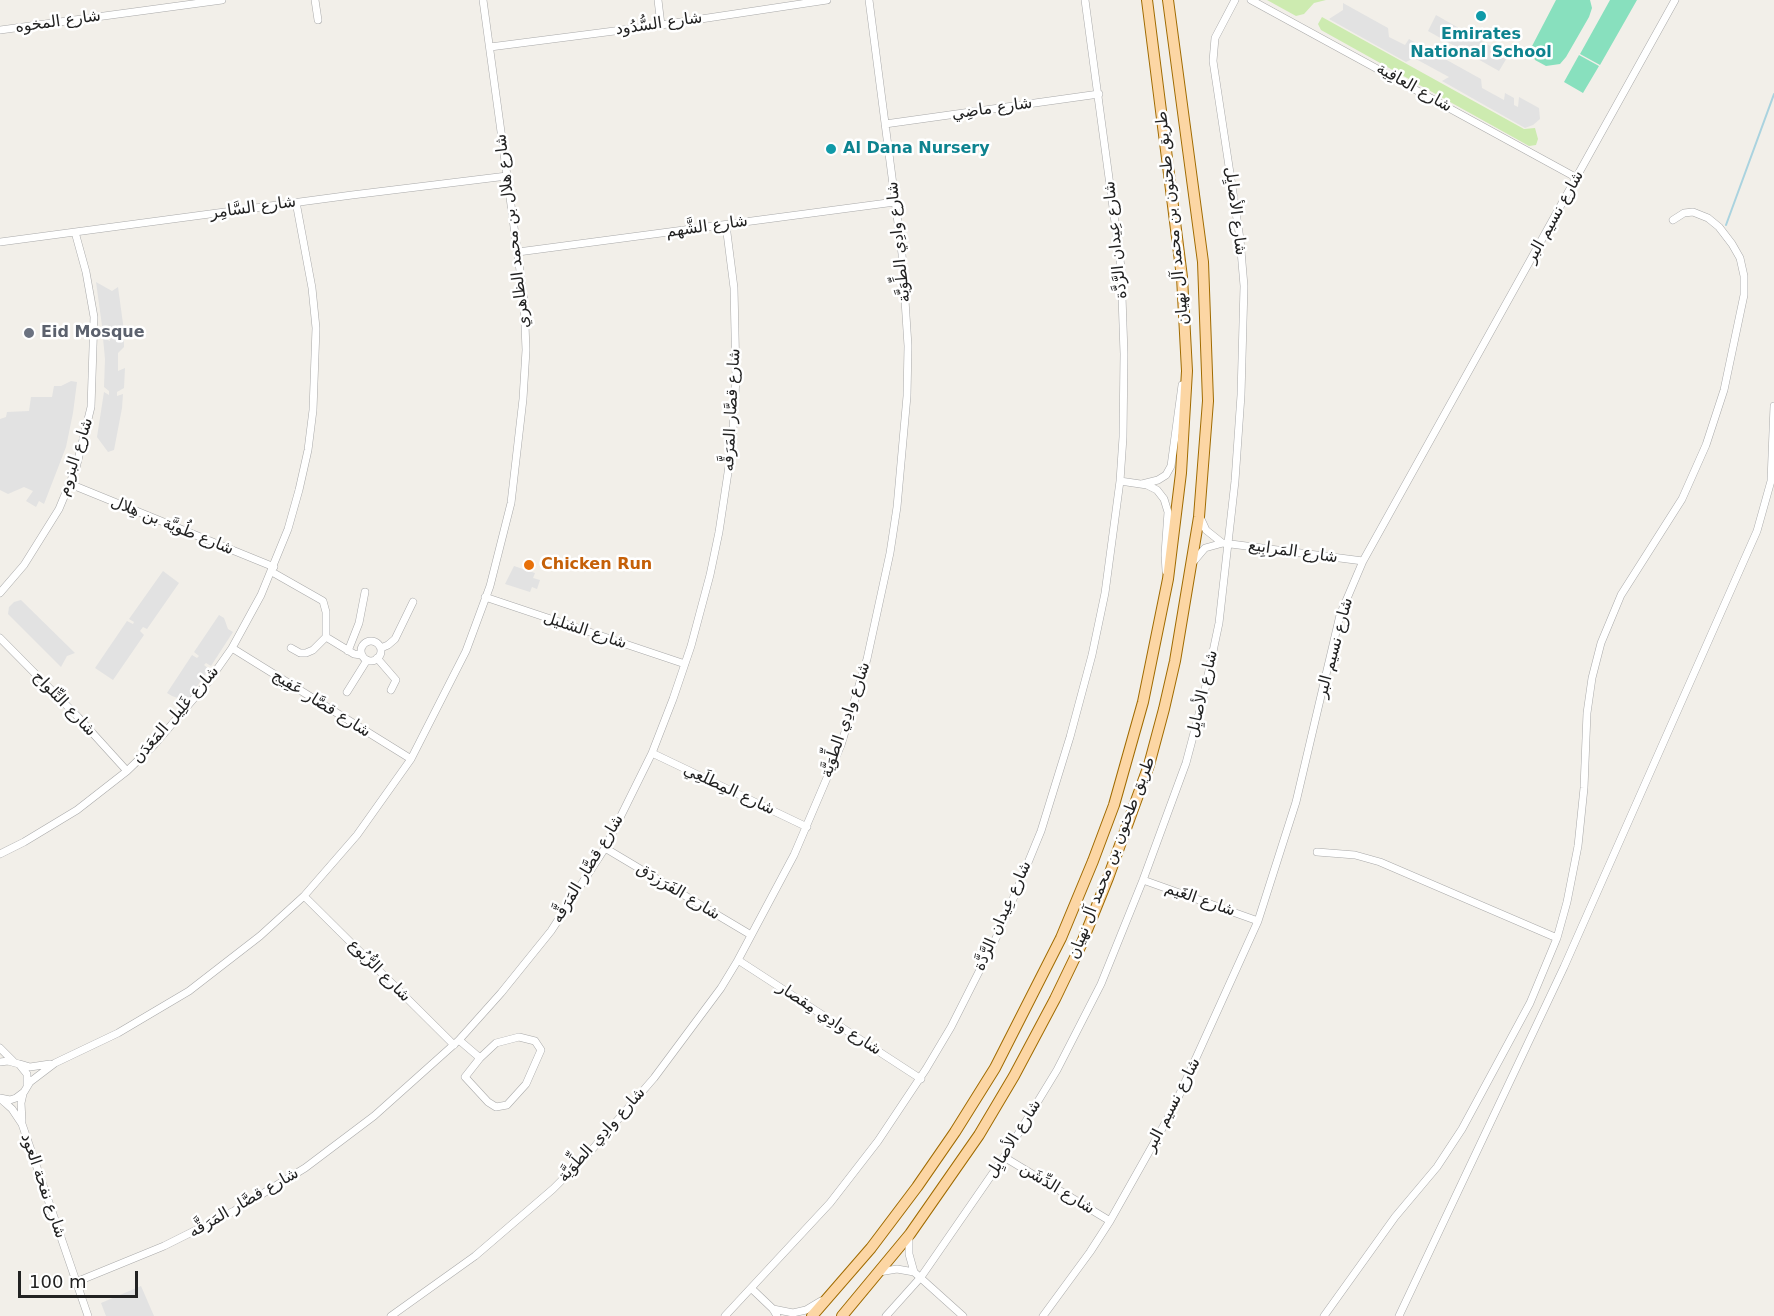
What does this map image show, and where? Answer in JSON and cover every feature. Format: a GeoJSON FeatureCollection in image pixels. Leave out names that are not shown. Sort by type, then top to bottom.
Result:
{"type":"FeatureCollection","features":[{"type":"Feature","properties":{"kind":"main road","name":"طريق طحنون بن محمد آل نهيان"},"geometry":{"type":"LineString","coordinates":[[813,1316],[878,1239],[955,1132],[995,1068],[1061,938],[1093,861],[1114,805],[1143,702],[1168,579],[1180,473],[1186,371],[1183,286],[1147,0]]}},
{"type":"Feature","properties":{"kind":"main road","name":"طريق طحنون بن محمد آل نهيان"},"geometry":{"type":"LineString","coordinates":[[842,1316],[910,1234],[979,1135],[1055,999],[1081,945],[1108,878],[1149,765],[1175,661],[1199,517],[1208,401],[1203,262],[1168,0]]}},
{"type":"Feature","properties":{"kind":"street","name":"شارع المخوه"},"geometry":{"type":"LineString","coordinates":[[0,30],[173,3],[222,0]]}},
{"type":"Feature","properties":{"kind":"street"},"geometry":{"type":"LineString","coordinates":[[315,0],[318,20]]}},
{"type":"Feature","properties":{"kind":"street","name":"شارع هلال بن محمد الظاهري"},"geometry":{"type":"LineString","coordinates":[[25,1089],[36,1077],[55,1063],[118,1033],[189,991],[260,936],[304,896],[357,835],[411,759],[466,651],[496,562],[511,503],[525,374],[525,316],[518,252],[483,0]]}},
{"type":"Feature","properties":{"kind":"street"},"geometry":{"type":"LineString","coordinates":[[658,0],[662,25]]}},
{"type":"Feature","properties":{"kind":"street","name":"شارع السُّدُود"},"geometry":{"type":"LineString","coordinates":[[490,47],[662,25],[827,0]]}},
{"type":"Feature","properties":{"kind":"street","name":"شارع وادِي الطِّوَيَّة"},"geometry":{"type":"LineString","coordinates":[[391,1316],[475,1256],[515,1223],[589,1153],[654,1078],[721,988],[738,960],[794,855],[841,745],[867,659],[890,553],[897,507],[907,396],[908,346],[902,254],[869,0]]}},
{"type":"Feature","properties":{"kind":"street","name":"شارع عِيدان الرَّدَّة"},"geometry":{"type":"LineString","coordinates":[[725,1316],[830,1203],[878,1141],[921,1079],[951,1027],[996,938],[1041,831],[1092,655],[1105,593],[1120,481],[1123,437],[1123,303],[1120,256],[1085,0]]}},
{"type":"Feature","properties":{"kind":"street","name":"شارع الأصايِل"},"geometry":{"type":"LineString","coordinates":[[886,1316],[921,1277],[1004,1157],[1057,1070],[1113,958],[1186,763],[1203,699],[1219,622],[1242,395],[1244,286],[1234,192],[1213,61],[1215,38],[1235,0]]}},
{"type":"Feature","properties":{"kind":"street","name":"شارع العافِية"},"geometry":{"type":"LineString","coordinates":[[1251,0],[1577,178]]}},
{"type":"Feature","properties":{"kind":"street","name":"شارع نسيم البر"},"geometry":{"type":"LineString","coordinates":[[1043,1316],[1110,1221],[1172,1111],[1258,921],[1296,802],[1340,615],[1363,561],[1675,0]]}},
{"type":"Feature","properties":{"kind":"street","name":"شارع ماضِي"},"geometry":{"type":"LineString","coordinates":[[885,124],[1099,94]]}},
{"type":"Feature","properties":{"kind":"street","name":"شارع السَّامِر"},"geometry":{"type":"LineString","coordinates":[[0,243],[296,202],[507,176]]}},
{"type":"Feature","properties":{"kind":"street","name":"شارع غَلِيل المَعَدَن"},"geometry":{"type":"LineString","coordinates":[[0,854],[77,810],[127,771],[156,744],[208,682],[232,648],[273,569],[299,490],[308,450],[315,379],[316,328],[312,288],[296,202]]}},
{"type":"Feature","properties":{"kind":"street","name":"شارع الشَّهم"},"geometry":{"type":"LineString","coordinates":[[518,252],[896,202]]}},
{"type":"Feature","properties":{"kind":"street"},"geometry":{"type":"LineString","coordinates":[[1324,1316],[1395,1217],[1442,1161],[1462,1129],[1530,1003],[1557,938],[1567,903],[1578,846],[1584,788],[1587,713],[1598,652],[1621,595],[1682,499],[1706,446],[1724,390],[1744,295],[1744,276],[1740,258],[1719,227],[1708,218],[1693,212],[1684,213],[1673,220]]}},
{"type":"Feature","properties":{"kind":"street","name":"شارع قصَّار المَرَقَّه"},"geometry":{"type":"LineString","coordinates":[[76,1282],[201,1229],[292,1176],[331,1150],[374,1116],[457,1043],[551,931],[605,848],[652,753],[685,664],[710,575],[724,503],[732,446],[736,378],[736,334],[726,225]]}},
{"type":"Feature","properties":{"kind":"street","name":"شارع البزوم"},"geometry":{"type":"LineString","coordinates":[[0,593],[24,565],[45,534],[70,484],[81,452],[91,407],[94,317],[86,272],[75,232]]}},
{"type":"Feature","properties":{"kind":"street"},"geometry":{"type":"LineString","coordinates":[[1142,484],[1158,480],[1171,466],[1181,388],[1186,371]]}},
{"type":"Feature","properties":{"kind":"street"},"geometry":{"type":"LineString","coordinates":[[1399,1316],[1564,967],[1757,531],[1771,481],[1774,406]]}},
{"type":"Feature","properties":{"kind":"street"},"geometry":{"type":"LineString","coordinates":[[1120,481],[1142,484],[1157,490],[1167,505],[1165,561],[1168,579]]}},
{"type":"Feature","properties":{"kind":"street","name":"شارع طُويَّة بن هِلال"},"geometry":{"type":"LineString","coordinates":[[70,484],[273,569],[323,601],[326,612],[326,637]]}},
{"type":"Feature","properties":{"kind":"street"},"geometry":{"type":"LineString","coordinates":[[1199,517],[1206,530],[1226,543]]}},
{"type":"Feature","properties":{"kind":"street"},"geometry":{"type":"LineString","coordinates":[[1193,563],[1205,548],[1226,543]]}},
{"type":"Feature","properties":{"kind":"street","name":"شارع المَرابِيع"},"geometry":{"type":"LineString","coordinates":[[1226,543],[1363,561]]}},
{"type":"Feature","properties":{"kind":"street"},"geometry":{"type":"LineString","coordinates":[[348,651],[365,591]]}},
{"type":"Feature","properties":{"kind":"street","name":"شارع الشليل"},"geometry":{"type":"LineString","coordinates":[[485,597],[685,664]]}},
{"type":"Feature","properties":{"kind":"street"},"geometry":{"type":"LineString","coordinates":[[381,648],[395,639],[413,602]]}},
{"type":"Feature","properties":{"kind":"street"},"geometry":{"type":"LineString","coordinates":[[291,648],[306,653],[313,650],[326,637],[348,651],[354,654],[364,658],[370,661],[381,654],[381,648],[375,642],[364,643],[361,648],[364,658],[347,692]]}},
{"type":"Feature","properties":{"kind":"street","name":"شارع التِّلواح"},"geometry":{"type":"LineString","coordinates":[[0,638],[78,717],[127,771]]}},
{"type":"Feature","properties":{"kind":"street","name":"شارع قصَّار عَفِيج"},"geometry":{"type":"LineString","coordinates":[[232,648],[411,759]]}},
{"type":"Feature","properties":{"kind":"street"},"geometry":{"type":"LineString","coordinates":[[376,658],[396,680],[391,690]]}},
{"type":"Feature","properties":{"kind":"street","name":"شارع المِطلَعِي"},"geometry":{"type":"LineString","coordinates":[[652,753],[807,827]]}},
{"type":"Feature","properties":{"kind":"street","name":"شارع الفَرَزدَق"},"geometry":{"type":"LineString","coordinates":[[605,848],[751,936]]}},
{"type":"Feature","properties":{"kind":"street"},"geometry":{"type":"LineString","coordinates":[[1317,852],[1355,855],[1380,862],[1557,938]]}},
{"type":"Feature","properties":{"kind":"street","name":"شارع الغَيم"},"geometry":{"type":"LineString","coordinates":[[1143,880],[1258,921]]}},
{"type":"Feature","properties":{"kind":"street","name":"شارع الرُّبُوع"},"geometry":{"type":"LineString","coordinates":[[304,896],[457,1043],[480,1058]]}},
{"type":"Feature","properties":{"kind":"street","name":"شارع وادِي مِقصار"},"geometry":{"type":"LineString","coordinates":[[738,960],[921,1079]]}},
{"type":"Feature","properties":{"kind":"street"},"geometry":{"type":"LineString","coordinates":[[519,1037],[535,1041],[541,1050],[526,1084],[507,1105],[496,1107],[488,1102],[465,1077],[480,1058],[496,1043],[519,1037]]}},
{"type":"Feature","properties":{"kind":"street"},"geometry":{"type":"LineString","coordinates":[[0,1048],[27,1074],[25,1089],[16,1098],[0,1098]]}},
{"type":"Feature","properties":{"kind":"street","name":"شارع هلال بن محمد الظاهري"},"geometry":{"type":"LineString","coordinates":[[0,1062],[30,1067],[55,1063]]}},
{"type":"Feature","properties":{"kind":"street","name":"شارع نفحة العود"},"geometry":{"type":"LineString","coordinates":[[22,1124],[21,1103],[25,1089]]}},
{"type":"Feature","properties":{"kind":"street","name":"شارع نفحة العود"},"geometry":{"type":"LineString","coordinates":[[0,1098],[12,1109],[22,1124],[88,1316]]}},
{"type":"Feature","properties":{"kind":"street","name":"شارع الدِّشَن"},"geometry":{"type":"LineString","coordinates":[[1004,1157],[1110,1221]]}},
{"type":"Feature","properties":{"kind":"street"},"geometry":{"type":"LineString","coordinates":[[910,1234],[909,1254],[914,1272]]}},
{"type":"Feature","properties":{"kind":"street"},"geometry":{"type":"LineString","coordinates":[[879,1272],[897,1269],[914,1272],[963,1316]]}},
{"type":"Feature","properties":{"kind":"street"},"geometry":{"type":"LineString","coordinates":[[752,1289],[775,1312],[800,1312],[830,1297]]}},
{"type":"Feature","properties":{"kind":"green space"},"geometry":{"type":"Polygon","coordinates":[[[1267,0],[1326,0],[1314,3],[1304,14],[1296,16],[1267,0]]]}},
{"type":"Feature","properties":{"kind":"green space"},"geometry":{"type":"Polygon","coordinates":[[[1556,0],[1590,0],[1592,8],[1566,57],[1560,64],[1546,66],[1535,60],[1531,48],[1556,0]]]}},
{"type":"Feature","properties":{"kind":"green space"},"geometry":{"type":"Polygon","coordinates":[[[1610,0],[1637,0],[1600,65],[1580,54],[1610,0]]]}},
{"type":"Feature","properties":{"kind":"green space"},"geometry":{"type":"Polygon","coordinates":[[[1322,17],[1524,129],[1535,128],[1538,139],[1536,145],[1529,146],[1321,30],[1318,24],[1322,17]]]}},
{"type":"Feature","properties":{"kind":"green space"},"geometry":{"type":"Polygon","coordinates":[[[1579,55],[1599,66],[1583,93],[1564,82],[1579,55]]]}},
{"type":"Feature","properties":{"kind":"shaded area"},"geometry":{"type":"Polygon","coordinates":[[[1343,3],[1388,28],[1389,37],[1405,45],[1409,39],[1481,79],[1482,88],[1504,100],[1505,93],[1514,98],[1514,105],[1518,107],[1519,97],[1539,108],[1540,119],[1525,128],[1442,81],[1449,77],[1414,58],[1406,62],[1329,19],[1343,10],[1343,3]]]}},
{"type":"Feature","properties":{"kind":"shaded area"},"geometry":{"type":"Polygon","coordinates":[[[1436,15],[1508,56],[1499,71],[1428,31],[1436,15]]]}},
{"type":"Feature","properties":{"kind":"shaded area"},"geometry":{"type":"Polygon","coordinates":[[[96,282],[112,291],[118,287],[124,331],[118,336],[118,340],[124,337],[124,347],[118,353],[118,371],[125,368],[124,388],[117,392],[117,396],[123,394],[122,408],[114,450],[108,452],[97,437],[104,392],[109,395],[109,391],[104,387],[103,338],[110,341],[109,337],[103,333],[96,282]]]}},
{"type":"Feature","properties":{"kind":"shaded area"},"geometry":{"type":"Polygon","coordinates":[[[71,381],[77,382],[66,447],[44,504],[39,501],[36,507],[26,501],[33,491],[24,487],[8,494],[0,490],[0,419],[6,417],[7,412],[29,411],[31,397],[52,397],[54,386],[61,386],[71,381]]]}},
{"type":"Feature","properties":{"kind":"shaded area"},"geometry":{"type":"Polygon","coordinates":[[[514,566],[535,573],[533,578],[540,580],[537,589],[532,587],[530,592],[505,584],[514,566]]]}},
{"type":"Feature","properties":{"kind":"shaded area"},"geometry":{"type":"Polygon","coordinates":[[[163,571],[179,583],[147,629],[143,627],[140,631],[144,635],[113,680],[95,668],[127,621],[133,624],[134,622],[129,619],[163,571]]]}},
{"type":"Feature","properties":{"kind":"shaded area"},"geometry":{"type":"Polygon","coordinates":[[[21,600],[75,653],[67,656],[61,667],[8,614],[9,607],[21,600]]]}},
{"type":"Feature","properties":{"kind":"shaded area"},"geometry":{"type":"Polygon","coordinates":[[[219,615],[224,618],[228,629],[233,632],[211,666],[206,663],[204,665],[209,669],[187,701],[167,693],[192,655],[197,658],[199,656],[194,652],[219,615]]]}},
{"type":"Feature","properties":{"kind":"shaded area"},"geometry":{"type":"Polygon","coordinates":[[[141,1286],[154,1316],[106,1316],[101,1303],[141,1286]]]}},
{"type":"Feature","properties":{"kind":"waterway"},"geometry":{"type":"LineString","coordinates":[[1726,225],[1774,94]]}},
{"type":"Feature","properties":{"kind":"place","name":"Emirates National School"},"geometry":{"type":"Point","coordinates":[1481,16]}},
{"type":"Feature","properties":{"kind":"place","name":"Al Dana Nursery"},"geometry":{"type":"Point","coordinates":[831,149]}},
{"type":"Feature","properties":{"kind":"place","name":"Eid Mosque"},"geometry":{"type":"Point","coordinates":[29,333]}},
{"type":"Feature","properties":{"kind":"place","name":"Chicken Run"},"geometry":{"type":"Point","coordinates":[529,565]}}]}
